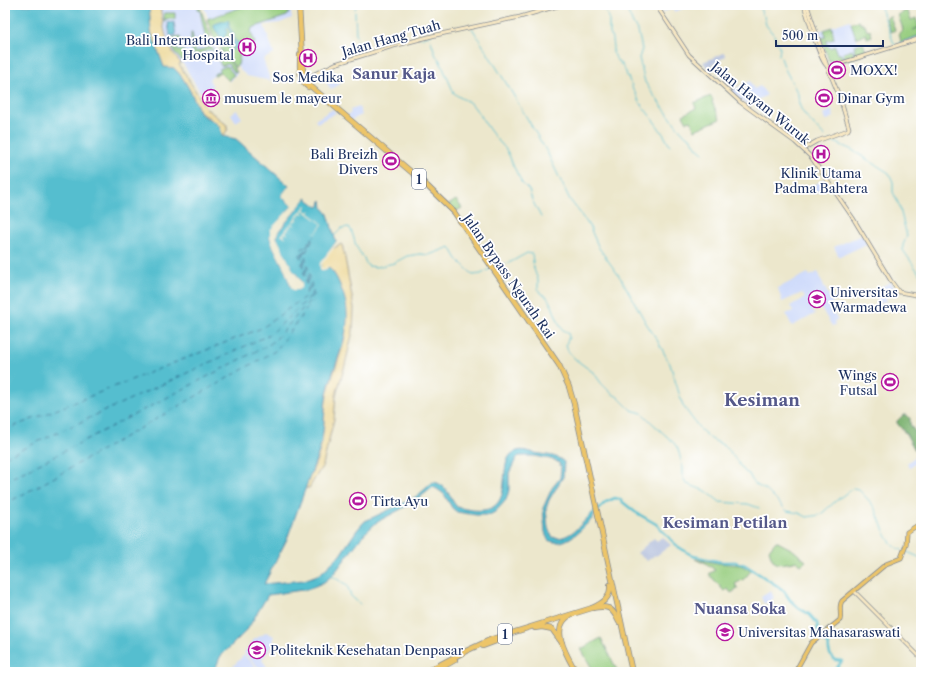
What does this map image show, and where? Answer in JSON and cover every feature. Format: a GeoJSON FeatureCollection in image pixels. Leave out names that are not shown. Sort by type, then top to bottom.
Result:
{"type":"FeatureCollection","features":[{"type":"Feature","properties":{"kind":"highway"},"geometry":{"type":"LineString","coordinates":[[298,5],[304,81]]}},
{"type":"Feature","properties":{"kind":"highway","name":"Jalan Bypass Ngurah Rai"},"geometry":{"type":"LineString","coordinates":[[304,81],[420,182],[443,204],[488,262],[560,365],[569,387],[610,588],[609,594],[605,601],[592,608]]}},
{"type":"Feature","properties":{"kind":"highway","name":"Jalan Bypass Ngurah Rai"},"geometry":{"type":"LineString","coordinates":[[596,515],[630,672]]}},
{"type":"Feature","properties":{"kind":"highway","name":"Jalan Bypass Ngurah Rai"},"geometry":{"type":"LineString","coordinates":[[615,600],[630,672]]}},
{"type":"Feature","properties":{"kind":"highway","name":"Jalan Bypass Ngurah Rai"},"geometry":{"type":"LineString","coordinates":[[580,612],[602,606],[609,608],[619,622]]}},
{"type":"Feature","properties":{"kind":"highway"},"geometry":{"type":"LineString","coordinates":[[576,672],[562,643],[560,631],[563,621],[580,612]]}},
{"type":"Feature","properties":{"kind":"highway","name":"1"},"geometry":{"type":"LineString","coordinates":[[434,672],[473,650],[517,632],[580,612]]}},
{"type":"Feature","properties":{"kind":"highway","name":"1"},"geometry":{"type":"LineString","coordinates":[[426,672],[499,636],[536,627],[548,627],[555,632],[562,643]]}},
{"type":"Feature","properties":{"kind":"main road","name":"Jalan Hang Tuah"},"geometry":{"type":"LineString","coordinates":[[304,81],[347,60],[422,38],[515,18],[561,5]]}},
{"type":"Feature","properties":{"kind":"main road","name":"Jalan Hayam Wuruk"},"geometry":{"type":"LineString","coordinates":[[656,5],[689,55],[742,103],[803,149],[815,162],[846,206],[890,279],[900,292],[921,296]]}},
{"type":"Feature","properties":{"kind":"main road"},"geometry":{"type":"LineString","coordinates":[[803,149],[816,141],[849,129],[806,5]]}},
{"type":"Feature","properties":{"kind":"main road"},"geometry":{"type":"LineString","coordinates":[[827,65],[832,66],[921,38]]}},
{"type":"Feature","properties":{"kind":"main road"},"geometry":{"type":"LineString","coordinates":[[830,71],[832,66]]}},
{"type":"Feature","properties":{"kind":"main road"},"geometry":{"type":"LineString","coordinates":[[794,672],[809,646],[819,636],[839,621],[841,617],[841,602],[886,564],[901,558],[906,544],[907,532],[921,523]]}},
{"type":"Feature","properties":{"kind":"main road"},"geometry":{"type":"LineString","coordinates":[[854,591],[921,658]]}},
{"type":"Feature","properties":{"kind":"shaded area"},"geometry":{"type":"Polygon","coordinates":[[[160,5],[198,5],[210,41],[238,73],[230,82],[220,72],[209,79],[213,87],[200,92],[184,65],[178,60],[174,53],[166,34],[160,5]]]}},
{"type":"Feature","properties":{"kind":"shaded area","name":"Bali International Hospital"},"geometry":{"type":"Polygon","coordinates":[[[203,5],[290,5],[292,18],[280,23],[264,25],[274,54],[263,59],[271,82],[247,76],[240,70],[217,40],[203,5]]]}},
{"type":"Feature","properties":{"kind":"shaded area"},"geometry":{"type":"Polygon","coordinates":[[[665,5],[690,6],[674,12],[673,9],[663,12],[659,7],[665,5]]]}},
{"type":"Feature","properties":{"kind":"shaded area"},"geometry":{"type":"Polygon","coordinates":[[[850,20],[862,55],[833,65],[830,63],[819,31],[850,20]]]}},
{"type":"Feature","properties":{"kind":"shaded area"},"geometry":{"type":"Polygon","coordinates":[[[724,53],[726,56],[707,68],[703,62],[724,53]]]}},
{"type":"Feature","properties":{"kind":"shaded area"},"geometry":{"type":"Polygon","coordinates":[[[332,68],[341,83],[331,90],[321,74],[332,68]]]}},
{"type":"Feature","properties":{"kind":"shaded area"},"geometry":{"type":"Polygon","coordinates":[[[750,81],[754,89],[760,86],[767,95],[746,107],[747,105],[731,91],[750,81]]]}},
{"type":"Feature","properties":{"kind":"shaded area"},"geometry":{"type":"Polygon","coordinates":[[[359,107],[362,115],[351,120],[347,115],[351,113],[350,110],[359,107]]]}},
{"type":"Feature","properties":{"kind":"shaded area"},"geometry":{"type":"Polygon","coordinates":[[[333,109],[336,113],[317,123],[315,120],[333,109]]]}},
{"type":"Feature","properties":{"kind":"shaded area"},"geometry":{"type":"Polygon","coordinates":[[[237,110],[242,118],[236,122],[231,114],[237,110]]]}},
{"type":"Feature","properties":{"kind":"shaded area"},"geometry":{"type":"Polygon","coordinates":[[[832,110],[834,117],[825,121],[823,114],[832,110]]]}},
{"type":"Feature","properties":{"kind":"shaded area","name":"Klinik Utama Padma Bahtera"},"geometry":{"type":"Polygon","coordinates":[[[824,149],[827,153],[815,160],[812,157],[824,149]]]}},
{"type":"Feature","properties":{"kind":"shaded area"},"geometry":{"type":"Polygon","coordinates":[[[825,178],[827,181],[824,183],[826,186],[814,194],[810,188],[825,178]]]}},
{"type":"Feature","properties":{"kind":"shaded area"},"geometry":{"type":"Polygon","coordinates":[[[862,235],[867,244],[839,257],[834,247],[862,235]]]}},
{"type":"Feature","properties":{"kind":"shaded area","name":"Universitas Warmadewa"},"geometry":{"type":"Polygon","coordinates":[[[818,272],[819,277],[833,303],[829,306],[838,320],[834,321],[835,325],[832,326],[819,305],[812,309],[815,314],[792,326],[786,314],[793,311],[790,306],[805,298],[802,293],[782,302],[778,288],[808,273],[810,276],[818,272]]]}},
{"type":"Feature","properties":{"kind":"shaded area"},"geometry":{"type":"Polygon","coordinates":[[[891,282],[895,289],[884,294],[887,301],[879,304],[872,291],[891,282]]]}},
{"type":"Feature","properties":{"kind":"shaded area"},"geometry":{"type":"Polygon","coordinates":[[[916,456],[918,461],[910,467],[907,463],[916,456]]]}},
{"type":"Feature","properties":{"kind":"shaded area"},"geometry":{"type":"Polygon","coordinates":[[[662,537],[671,545],[656,556],[655,555],[647,561],[637,553],[654,538],[657,541],[662,537]]]}},
{"type":"Feature","properties":{"kind":"shaded area"},"geometry":{"type":"Polygon","coordinates":[[[771,591],[774,598],[764,604],[761,597],[771,591]]]}},
{"type":"Feature","properties":{"kind":"shaded area","name":"Universitas Mahasaraswati"},"geometry":{"type":"Polygon","coordinates":[[[728,623],[733,634],[722,640],[716,631],[728,623]]]}},
{"type":"Feature","properties":{"kind":"shaded area","name":"Politeknik Kesehatan Denpasar"},"geometry":{"type":"Polygon","coordinates":[[[266,632],[274,636],[274,643],[262,659],[268,669],[266,671],[257,666],[244,653],[253,640],[266,632]]]}},
{"type":"Feature","properties":{"kind":"shaded area"},"geometry":{"type":"Polygon","coordinates":[[[244,655],[258,669],[264,672],[242,672],[233,666],[244,655]]]}},
{"type":"Feature","properties":{"kind":"green space"},"geometry":{"type":"Polygon","coordinates":[[[198,5],[211,36],[206,39],[200,11],[198,10],[198,5]]]}},
{"type":"Feature","properties":{"kind":"green space"},"geometry":{"type":"Polygon","coordinates":[[[248,5],[288,5],[289,13],[287,16],[252,28],[251,32],[255,43],[240,55],[238,65],[235,67],[214,39],[207,19],[248,5]]]}},
{"type":"Feature","properties":{"kind":"green space"},"geometry":{"type":"Polygon","coordinates":[[[906,9],[911,20],[916,18],[919,27],[913,30],[921,27],[921,35],[901,42],[899,33],[903,29],[898,15],[906,9]]]}},
{"type":"Feature","properties":{"kind":"green space"},"geometry":{"type":"Polygon","coordinates":[[[164,13],[175,13],[175,19],[165,19],[164,22],[164,13]]]}},
{"type":"Feature","properties":{"kind":"green space"},"geometry":{"type":"Polygon","coordinates":[[[890,16],[895,30],[891,32],[886,18],[890,16]]]}},
{"type":"Feature","properties":{"kind":"green space"},"geometry":{"type":"Polygon","coordinates":[[[859,21],[863,26],[865,25],[867,31],[870,30],[872,36],[867,38],[866,34],[856,38],[851,23],[859,21]]]}},
{"type":"Feature","properties":{"kind":"green space"},"geometry":{"type":"Polygon","coordinates":[[[832,27],[834,39],[826,41],[827,45],[830,48],[835,46],[838,54],[841,54],[844,61],[835,64],[834,60],[829,61],[821,38],[826,37],[824,30],[832,27]]]}},
{"type":"Feature","properties":{"kind":"green space"},"geometry":{"type":"Polygon","coordinates":[[[191,32],[193,45],[196,52],[211,46],[214,50],[212,51],[211,49],[195,56],[191,48],[191,32]]]}},
{"type":"Feature","properties":{"kind":"green space"},"geometry":{"type":"Polygon","coordinates":[[[180,36],[181,43],[176,45],[178,51],[183,50],[189,59],[183,61],[174,51],[171,38],[180,36]]]}},
{"type":"Feature","properties":{"kind":"green space"},"geometry":{"type":"Polygon","coordinates":[[[863,43],[866,51],[861,52],[862,55],[856,57],[854,45],[863,43]]]}},
{"type":"Feature","properties":{"kind":"green space"},"geometry":{"type":"Polygon","coordinates":[[[222,50],[237,72],[235,73],[228,64],[221,66],[216,53],[222,50]]]}},
{"type":"Feature","properties":{"kind":"green space"},"geometry":{"type":"Polygon","coordinates":[[[852,50],[855,57],[846,61],[843,53],[852,50]]]}},
{"type":"Feature","properties":{"kind":"green space"},"geometry":{"type":"Polygon","coordinates":[[[227,66],[234,75],[229,81],[220,72],[214,76],[219,69],[227,66]]]}},
{"type":"Feature","properties":{"kind":"green space"},"geometry":{"type":"Polygon","coordinates":[[[711,96],[712,102],[720,119],[695,130],[691,121],[687,122],[683,115],[696,108],[694,103],[711,96]]]}},
{"type":"Feature","properties":{"kind":"green space"},"geometry":{"type":"Polygon","coordinates":[[[456,200],[462,208],[454,212],[448,205],[456,200]]]}},
{"type":"Feature","properties":{"kind":"green space"},"geometry":{"type":"Polygon","coordinates":[[[903,415],[907,415],[909,417],[911,426],[920,438],[921,447],[915,450],[906,434],[897,423],[903,415]]]}},
{"type":"Feature","properties":{"kind":"green space"},"geometry":{"type":"Polygon","coordinates":[[[776,541],[793,550],[806,561],[801,565],[796,561],[777,564],[773,560],[769,550],[776,541]]]}},
{"type":"Feature","properties":{"kind":"green space"},"geometry":{"type":"Polygon","coordinates":[[[695,559],[741,565],[751,571],[744,579],[735,584],[738,589],[731,593],[728,589],[724,591],[709,574],[715,570],[704,562],[695,559]]]}},
{"type":"Feature","properties":{"kind":"green space"},"geometry":{"type":"Polygon","coordinates":[[[601,638],[618,672],[594,672],[581,649],[601,638]]]}},
{"type":"Feature","properties":{"kind":"sand"},"geometry":{"type":"Polygon","coordinates":[[[149,5],[160,5],[166,36],[172,50],[181,63],[179,64],[206,108],[228,126],[226,128],[228,129],[223,136],[210,118],[200,113],[189,89],[179,73],[174,68],[164,68],[151,32],[149,5]]]}},
{"type":"Feature","properties":{"kind":"sand"},"geometry":{"type":"Polygon","coordinates":[[[342,244],[354,308],[353,331],[336,395],[334,419],[323,465],[309,488],[305,488],[321,445],[328,391],[343,345],[347,316],[344,298],[333,272],[325,271],[319,267],[330,250],[342,244]]]}},
{"type":"Feature","properties":{"kind":"water"},"geometry":{"type":"Polygon","coordinates":[[[5,5],[149,5],[151,32],[164,67],[174,68],[179,73],[189,89],[200,113],[219,126],[222,136],[236,139],[289,186],[281,196],[292,206],[271,230],[270,237],[291,287],[298,290],[302,283],[295,272],[294,273],[277,239],[277,233],[306,198],[318,207],[320,206],[322,200],[323,208],[328,214],[336,242],[323,260],[320,269],[327,270],[328,267],[339,282],[346,302],[346,329],[327,393],[319,451],[287,539],[264,584],[304,580],[320,574],[340,555],[365,521],[417,496],[433,482],[442,485],[445,488],[457,507],[479,510],[492,507],[500,500],[509,456],[519,450],[551,456],[564,462],[563,477],[549,500],[546,509],[548,528],[552,537],[564,537],[580,526],[593,512],[594,517],[567,540],[555,542],[548,540],[545,532],[543,508],[552,488],[560,478],[561,467],[559,463],[550,459],[535,456],[519,456],[509,473],[509,490],[506,500],[495,512],[489,515],[476,515],[457,512],[452,508],[444,494],[433,487],[414,502],[377,522],[364,534],[333,575],[324,582],[309,589],[268,595],[247,630],[220,657],[214,672],[5,672],[5,5]]]}},
{"type":"Feature","properties":{"kind":"water"},"geometry":{"type":"Polygon","coordinates":[[[228,20],[229,27],[234,35],[235,41],[239,43],[239,46],[231,50],[234,47],[234,39],[228,28],[226,29],[227,33],[224,37],[229,44],[229,49],[214,28],[214,24],[228,20]]]}},
{"type":"Feature","properties":{"kind":"water"},"geometry":{"type":"Polygon","coordinates":[[[174,22],[176,35],[170,36],[168,23],[174,22]]]}},
{"type":"Feature","properties":{"kind":"pier"},"geometry":{"type":"Polygon","coordinates":[[[288,187],[282,196],[294,207],[272,231],[272,237],[293,286],[295,288],[299,287],[300,284],[292,274],[274,236],[277,229],[304,197],[306,198],[279,230],[276,236],[294,272],[302,283],[302,287],[298,290],[293,290],[291,287],[270,237],[270,230],[292,206],[281,196],[288,187]]]}},
{"type":"Feature","properties":{"kind":"pier"},"geometry":{"type":"Polygon","coordinates":[[[306,205],[307,206],[304,209],[308,212],[311,210],[309,213],[323,224],[315,235],[312,231],[316,233],[322,224],[303,210],[302,212],[305,215],[301,213],[299,215],[302,218],[299,216],[297,218],[300,221],[297,219],[295,221],[298,223],[294,221],[293,223],[296,226],[292,224],[290,226],[293,230],[290,227],[288,229],[291,232],[288,230],[286,232],[289,235],[285,233],[284,235],[286,238],[281,236],[306,205]]]}},
{"type":"Feature","properties":{"kind":"pier"},"geometry":{"type":"Polygon","coordinates":[[[336,242],[337,244],[322,264],[321,267],[324,269],[328,265],[327,270],[323,271],[320,269],[320,263],[336,242]]]}},
{"type":"Feature","properties":{"kind":"waterway"},"geometry":{"type":"LineString","coordinates":[[355,9],[357,5]]}},
{"type":"Feature","properties":{"kind":"waterway"},"geometry":{"type":"LineString","coordinates":[[625,5],[633,24],[638,31],[642,49],[639,58],[645,82],[677,126],[686,136],[691,138],[697,148],[703,153]]}},
{"type":"Feature","properties":{"kind":"waterway"},"geometry":{"type":"LineString","coordinates":[[759,5],[762,14]]}},
{"type":"Feature","properties":{"kind":"waterway"},"geometry":{"type":"LineString","coordinates":[[880,5],[894,44],[896,45]]}},
{"type":"Feature","properties":{"kind":"waterway"},"geometry":{"type":"LineString","coordinates":[[603,6],[606,13]]}},
{"type":"Feature","properties":{"kind":"waterway"},"geometry":{"type":"LineString","coordinates":[[355,12],[356,36]]}},
{"type":"Feature","properties":{"kind":"waterway"},"geometry":{"type":"LineString","coordinates":[[607,14],[609,20]]}},
{"type":"Feature","properties":{"kind":"waterway"},"geometry":{"type":"LineString","coordinates":[[764,16],[766,25],[773,34]]}},
{"type":"Feature","properties":{"kind":"waterway"},"geometry":{"type":"LineString","coordinates":[[609,21],[609,29]]}},
{"type":"Feature","properties":{"kind":"waterway"},"geometry":{"type":"LineString","coordinates":[[472,28],[547,152],[570,200],[581,214]]}},
{"type":"Feature","properties":{"kind":"waterway"},"geometry":{"type":"LineString","coordinates":[[610,29],[610,34]]}},
{"type":"Feature","properties":{"kind":"waterway"},"geometry":{"type":"LineString","coordinates":[[420,38],[432,34]]}},
{"type":"Feature","properties":{"kind":"waterway"},"geometry":{"type":"LineString","coordinates":[[611,35],[612,39]]}},
{"type":"Feature","properties":{"kind":"waterway"},"geometry":{"type":"LineString","coordinates":[[774,35],[777,43]]}},
{"type":"Feature","properties":{"kind":"waterway"},"geometry":{"type":"LineString","coordinates":[[899,43],[921,36]]}},
{"type":"Feature","properties":{"kind":"waterway"},"geometry":{"type":"LineString","coordinates":[[430,38],[436,56],[439,59],[454,93],[472,105],[492,134],[506,149],[521,182],[529,190],[532,200],[541,217]]}},
{"type":"Feature","properties":{"kind":"waterway"},"geometry":{"type":"LineString","coordinates":[[357,39],[359,55]]}},
{"type":"Feature","properties":{"kind":"waterway"},"geometry":{"type":"LineString","coordinates":[[612,40],[613,47]]}},
{"type":"Feature","properties":{"kind":"waterway"},"geometry":{"type":"LineString","coordinates":[[778,45],[780,48],[779,55]]}},
{"type":"Feature","properties":{"kind":"waterway"},"geometry":{"type":"LineString","coordinates":[[613,48],[613,53]]}},
{"type":"Feature","properties":{"kind":"waterway"},"geometry":{"type":"LineString","coordinates":[[614,54],[616,58]]}},
{"type":"Feature","properties":{"kind":"waterway"},"geometry":{"type":"LineString","coordinates":[[781,58],[784,66]]}},
{"type":"Feature","properties":{"kind":"waterway"},"geometry":{"type":"LineString","coordinates":[[616,59],[619,63]]}},
{"type":"Feature","properties":{"kind":"waterway"},"geometry":{"type":"LineString","coordinates":[[620,63],[623,67]]}},
{"type":"Feature","properties":{"kind":"waterway"},"geometry":{"type":"LineString","coordinates":[[623,68],[626,72]]}},
{"type":"Feature","properties":{"kind":"waterway"},"geometry":{"type":"LineString","coordinates":[[785,69],[798,94],[799,104],[802,111],[825,137]]}},
{"type":"Feature","properties":{"kind":"waterway"},"geometry":{"type":"LineString","coordinates":[[626,72],[627,76]]}},
{"type":"Feature","properties":{"kind":"waterway"},"geometry":{"type":"LineString","coordinates":[[628,77],[630,82]]}},
{"type":"Feature","properties":{"kind":"waterway"},"geometry":{"type":"LineString","coordinates":[[632,87],[638,98]]}},
{"type":"Feature","properties":{"kind":"waterway"},"geometry":{"type":"LineString","coordinates":[[640,103],[643,106]]}},
{"type":"Feature","properties":{"kind":"waterway"},"geometry":{"type":"LineString","coordinates":[[644,108],[670,146]]}},
{"type":"Feature","properties":{"kind":"waterway"},"geometry":{"type":"LineString","coordinates":[[830,140],[852,150],[889,173],[893,182],[893,192],[899,205],[907,236],[903,245],[903,250],[921,276]]}},
{"type":"Feature","properties":{"kind":"waterway"},"geometry":{"type":"LineString","coordinates":[[581,215],[584,219]]}},
{"type":"Feature","properties":{"kind":"waterway"},"geometry":{"type":"LineString","coordinates":[[585,220],[591,229]]}},
{"type":"Feature","properties":{"kind":"waterway"},"geometry":{"type":"LineString","coordinates":[[334,236],[342,228],[349,227],[356,246],[368,266],[377,267],[394,263],[407,256],[420,254],[429,255],[450,247],[457,259],[473,275],[481,274],[490,269]]}},
{"type":"Feature","properties":{"kind":"waterway"},"geometry":{"type":"LineString","coordinates":[[591,230],[599,248],[622,280],[656,338],[670,364],[683,406],[700,429],[711,439],[727,448],[745,472],[749,474],[753,482],[766,490],[787,511],[799,513],[807,517],[820,515],[853,488],[858,489],[874,507],[888,538],[896,547],[902,550]]}},
{"type":"Feature","properties":{"kind":"waterway"},"geometry":{"type":"LineString","coordinates":[[494,266],[509,263],[527,253],[532,254],[540,293],[547,297],[560,326],[568,333],[569,337],[566,344],[568,351],[575,359],[594,373],[601,383],[631,410],[642,413],[674,443],[678,449],[683,468],[683,478],[687,484],[706,491],[720,502],[748,504],[759,508]]}},
{"type":"Feature","properties":{"kind":"waterway"},"geometry":{"type":"LineString","coordinates":[[592,515],[606,502],[615,498],[619,499],[635,512],[656,524],[677,546],[693,556],[721,562],[735,562],[745,565],[784,591],[790,600],[800,609],[809,614],[817,623],[818,632],[823,640],[829,645],[831,656],[836,660],[842,661],[835,670],[838,672]]}},
{"type":"Feature","properties":{"kind":"waterway"},"geometry":{"type":"LineString","coordinates":[[905,551],[921,558]]}},
{"type":"Feature","properties":{"kind":"waterway"},"geometry":{"type":"LineString","coordinates":[[332,576],[347,585],[351,596],[360,604]]}},
{"type":"Feature","properties":{"kind":"ferry route"},"geometry":{"type":"LineString","coordinates":[[5,504],[275,351],[313,300],[313,292],[305,254],[315,235]]}},
{"type":"Feature","properties":{"kind":"ferry route"},"geometry":{"type":"LineString","coordinates":[[5,457],[267,336],[309,298],[302,254],[303,250],[313,237]]}},
{"type":"Feature","properties":{"kind":"ferry route"},"geometry":{"type":"LineString","coordinates":[[5,481],[270,344],[311,299],[311,292],[303,254],[311,240]]}},
{"type":"Feature","properties":{"kind":"ferry route"},"geometry":{"type":"LineString","coordinates":[[5,430],[262,328],[306,296],[307,288],[300,254],[302,249],[309,241]]}},
{"type":"Feature","properties":{"kind":"place","name":"Bali International Hospital"},"geometry":{"type":"Point","coordinates":[247,47]}},
{"type":"Feature","properties":{"kind":"place","name":"Sos Medika"},"geometry":{"type":"Point","coordinates":[308,58]}},
{"type":"Feature","properties":{"kind":"place","name":"MOXX!"},"geometry":{"type":"Point","coordinates":[837,70]}},
{"type":"Feature","properties":{"kind":"place","name":"musuem le mayeur"},"geometry":{"type":"Point","coordinates":[211,98]}},
{"type":"Feature","properties":{"kind":"place","name":"Dinar Gym"},"geometry":{"type":"Point","coordinates":[824,98]}},
{"type":"Feature","properties":{"kind":"place","name":"Klinik Utama Padma Bahtera"},"geometry":{"type":"Point","coordinates":[821,154]}},
{"type":"Feature","properties":{"kind":"place","name":"Bali Breizh Divers"},"geometry":{"type":"Point","coordinates":[391,161]}},
{"type":"Feature","properties":{"kind":"place","name":"Universitas Warmadewa"},"geometry":{"type":"Point","coordinates":[817,299]}},
{"type":"Feature","properties":{"kind":"place","name":"Wings Futsal"},"geometry":{"type":"Point","coordinates":[890,382]}},
{"type":"Feature","properties":{"kind":"place","name":"Tirta Ayu"},"geometry":{"type":"Point","coordinates":[358,501]}},
{"type":"Feature","properties":{"kind":"place","name":"Universitas Mahasaraswati"},"geometry":{"type":"Point","coordinates":[725,632]}},
{"type":"Feature","properties":{"kind":"place","name":"Politeknik Kesehatan Denpasar"},"geometry":{"type":"Point","coordinates":[257,650]}},
{"type":"Feature","properties":{"kind":"district","name":"Sanur Kaja"},"geometry":{"type":"Point","coordinates":[394,73]}},
{"type":"Feature","properties":{"kind":"district","name":"Kesiman"},"geometry":{"type":"Point","coordinates":[762,400]}},
{"type":"Feature","properties":{"kind":"district","name":"Kesiman Petilan"},"geometry":{"type":"Point","coordinates":[725,522]}},
{"type":"Feature","properties":{"kind":"district","name":"Nuansa Soka"},"geometry":{"type":"Point","coordinates":[740,609]}}]}
